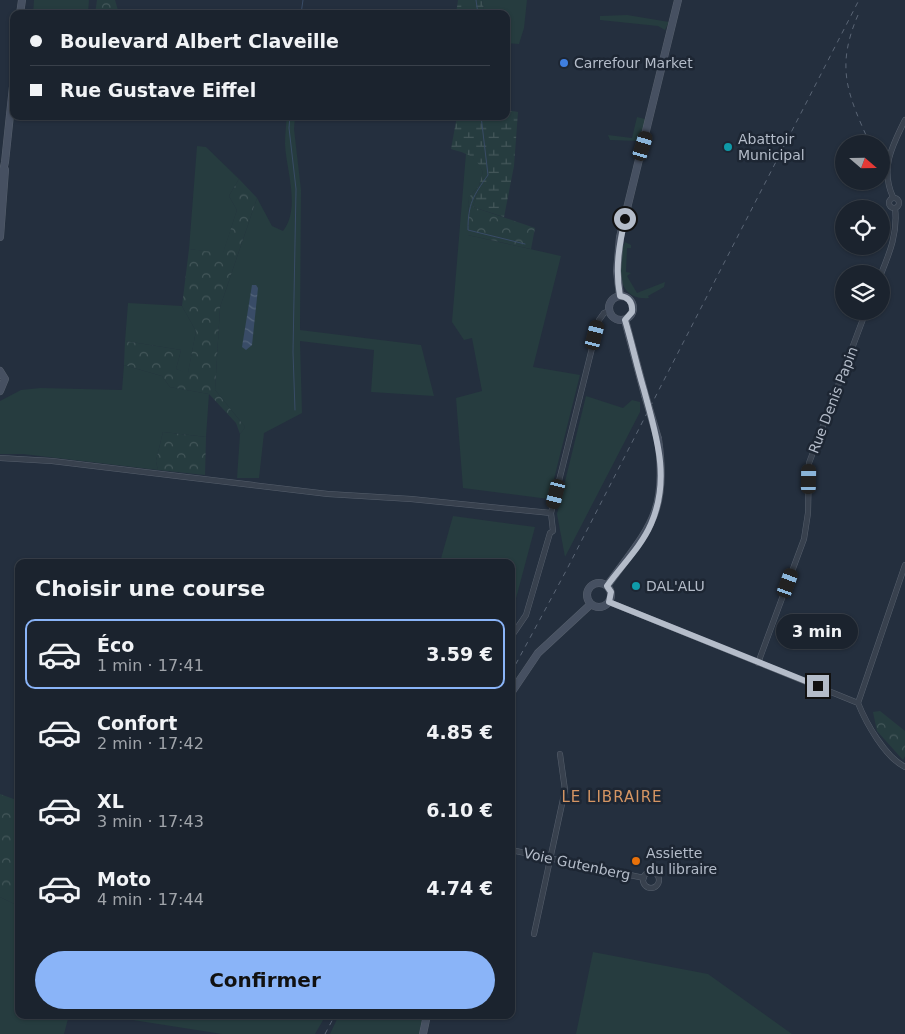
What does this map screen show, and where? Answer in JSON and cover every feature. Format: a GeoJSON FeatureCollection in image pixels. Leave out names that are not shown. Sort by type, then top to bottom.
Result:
{"type":"FeatureCollection","features":[{"type":"Feature","properties":{"kind":"main road"},"geometry":{"type":"LineString","coordinates":[[620,296],[618,254],[678,0]]}},
{"type":"Feature","properties":{"kind":"main road"},"geometry":{"type":"LineString","coordinates":[[643,146],[682,0]]}},
{"type":"Feature","properties":{"kind":"main road"},"geometry":{"type":"LineString","coordinates":[[0,185],[5,162],[10,115]]}},
{"type":"Feature","properties":{"kind":"main road"},"geometry":{"type":"LineString","coordinates":[[0,237],[6,178],[5,162]]}},
{"type":"Feature","properties":{"kind":"main road"},"geometry":{"type":"LineString","coordinates":[[620,296],[610,303],[609,311],[613,318],[625,320]]}},
{"type":"Feature","properties":{"kind":"main road"},"geometry":{"type":"LineString","coordinates":[[620,296],[627,298],[632,304],[632,312],[625,320]]}},
{"type":"Feature","properties":{"kind":"main road"},"geometry":{"type":"LineString","coordinates":[[607,586],[644,538],[652,523],[661,488],[662,468],[658,439],[625,320]]}},
{"type":"Feature","properties":{"kind":"main road"},"geometry":{"type":"LineString","coordinates":[[0,371],[4,379],[0,391]]}},
{"type":"Feature","properties":{"kind":"main road"},"geometry":{"type":"LineString","coordinates":[[596,583],[607,586],[611,592],[609,602],[598,607],[591,604],[587,594],[590,587],[596,583]]}},
{"type":"Feature","properties":{"kind":"main road"},"geometry":{"type":"LineString","coordinates":[[515,687],[538,653],[591,604]]}},
{"type":"Feature","properties":{"kind":"main road"},"geometry":{"type":"LineString","coordinates":[[423,1034],[426,1019]]}},
{"type":"Feature","properties":{"kind":"street"},"geometry":{"type":"LineString","coordinates":[[893,198],[888,187],[888,160],[905,120]]}},
{"type":"Feature","properties":{"kind":"street"},"geometry":{"type":"LineString","coordinates":[[893,198],[898,198],[902,202],[895,208]]}},
{"type":"Feature","properties":{"kind":"street"},"geometry":{"type":"LineString","coordinates":[[884,265],[894,239],[895,208],[889,203],[893,198]]}},
{"type":"Feature","properties":{"kind":"street"},"geometry":{"type":"LineString","coordinates":[[515,631],[526,615],[548,541],[553,531],[551,513],[599,320],[604,313],[609,311]]}},
{"type":"Feature","properties":{"kind":"street","name":"Rue Denis Papin"},"geometry":{"type":"LineString","coordinates":[[758,662],[804,539],[808,513],[809,463],[863,320]]}},
{"type":"Feature","properties":{"kind":"street"},"geometry":{"type":"LineString","coordinates":[[0,458],[52,461],[328,494],[410,499],[551,513]]}},
{"type":"Feature","properties":{"kind":"street"},"geometry":{"type":"LineString","coordinates":[[905,565],[858,703],[866,723],[882,745],[905,767]]}},
{"type":"Feature","properties":{"kind":"street"},"geometry":{"type":"LineString","coordinates":[[609,602],[858,703]]}},
{"type":"Feature","properties":{"kind":"street"},"geometry":{"type":"LineString","coordinates":[[534,934],[565,790],[560,754]]}},
{"type":"Feature","properties":{"kind":"street","name":"Voie Gutenberg"},"geometry":{"type":"LineString","coordinates":[[515,851],[644,878]]}},
{"type":"Feature","properties":{"kind":"green space"},"geometry":{"type":"Polygon","coordinates":[[[34,0],[89,0],[88,10],[33,10],[34,0]]]}},
{"type":"Feature","properties":{"kind":"green space"},"geometry":{"type":"Polygon","coordinates":[[[97,0],[115,0],[118,10],[96,10],[97,0]]]}},
{"type":"Feature","properties":{"kind":"green space"},"geometry":{"type":"Polygon","coordinates":[[[458,0],[482,0],[484,10],[457,10],[458,0]]]}},
{"type":"Feature","properties":{"kind":"green space"},"geometry":{"type":"Polygon","coordinates":[[[482,0],[527,0],[524,28],[519,44],[510,43],[510,10],[484,10],[482,0]]]}},
{"type":"Feature","properties":{"kind":"green space"},"geometry":{"type":"Polygon","coordinates":[[[627,15],[669,22],[665,30],[658,26],[600,20],[600,16],[627,15]]]}},
{"type":"Feature","properties":{"kind":"green space"},"geometry":{"type":"Polygon","coordinates":[[[510,111],[518,112],[514,166],[504,217],[473,207],[483,172],[477,162],[470,156],[451,149],[456,120],[510,120],[510,111]]]}},
{"type":"Feature","properties":{"kind":"green space"},"geometry":{"type":"Polygon","coordinates":[[[637,117],[645,119],[639,141],[610,140],[608,135],[632,138],[637,117]]]}},
{"type":"Feature","properties":{"kind":"green space"},"geometry":{"type":"Polygon","coordinates":[[[287,120],[295,120],[301,190],[300,330],[421,345],[434,396],[371,392],[374,350],[300,341],[302,413],[264,433],[259,478],[237,478],[240,434],[245,427],[215,390],[220,307],[257,198],[272,226],[283,231],[288,222],[292,200],[285,134],[287,120]]]}},
{"type":"Feature","properties":{"kind":"green space"},"geometry":{"type":"Polygon","coordinates":[[[197,146],[206,147],[239,179],[229,196],[237,210],[223,254],[189,249],[197,146]]]}},
{"type":"Feature","properties":{"kind":"green space"},"geometry":{"type":"Polygon","coordinates":[[[466,153],[477,160],[483,172],[479,186],[469,197],[468,235],[561,256],[533,367],[580,375],[549,499],[463,488],[456,398],[482,391],[472,338],[464,340],[452,322],[466,153]]]}},
{"type":"Feature","properties":{"kind":"green space"},"geometry":{"type":"Polygon","coordinates":[[[239,179],[257,198],[220,307],[215,390],[245,427],[240,434],[236,423],[209,394],[170,387],[162,376],[124,365],[125,341],[181,350],[176,369],[188,373],[196,331],[182,306],[189,249],[223,253],[237,210],[229,196],[239,179]]]}},
{"type":"Feature","properties":{"kind":"green space"},"geometry":{"type":"Polygon","coordinates":[[[479,186],[473,207],[535,228],[531,249],[468,235],[469,197],[479,186]]]}},
{"type":"Feature","properties":{"kind":"green space"},"geometry":{"type":"Polygon","coordinates":[[[625,242],[631,245],[631,248],[627,248],[626,272],[631,273],[627,276],[637,293],[665,282],[664,287],[648,296],[649,298],[630,294],[621,280],[620,261],[625,242]]]}},
{"type":"Feature","properties":{"kind":"green space"},"geometry":{"type":"Polygon","coordinates":[[[128,303],[182,306],[196,331],[188,374],[176,369],[181,350],[125,341],[128,303]]]}},
{"type":"Feature","properties":{"kind":"green space"},"geometry":{"type":"Polygon","coordinates":[[[124,365],[162,376],[170,387],[209,394],[206,437],[163,432],[156,461],[158,470],[23,454],[0,454],[0,401],[21,390],[41,388],[122,390],[124,365]]]}},
{"type":"Feature","properties":{"kind":"green space"},"geometry":{"type":"Polygon","coordinates":[[[586,396],[623,408],[632,400],[640,402],[640,412],[565,557],[557,514],[586,396]]]}},
{"type":"Feature","properties":{"kind":"green space"},"geometry":{"type":"Polygon","coordinates":[[[163,432],[206,437],[205,475],[158,470],[156,461],[163,432]]]}},
{"type":"Feature","properties":{"kind":"green space"},"geometry":{"type":"Polygon","coordinates":[[[453,516],[535,527],[515,602],[515,559],[441,559],[453,516]]]}},
{"type":"Feature","properties":{"kind":"green space"},"geometry":{"type":"Polygon","coordinates":[[[880,711],[905,731],[905,756],[903,760],[877,731],[873,712],[880,711]]]}},
{"type":"Feature","properties":{"kind":"green space"},"geometry":{"type":"Polygon","coordinates":[[[0,794],[15,800],[15,904],[0,897],[0,794]]]}},
{"type":"Feature","properties":{"kind":"green space"},"geometry":{"type":"Polygon","coordinates":[[[0,897],[15,904],[15,1019],[68,1019],[64,1034],[0,1034],[0,897]]]}},
{"type":"Feature","properties":{"kind":"green space"},"geometry":{"type":"Polygon","coordinates":[[[593,952],[708,974],[792,1034],[576,1034],[593,952]]]}},
{"type":"Feature","properties":{"kind":"green space"},"geometry":{"type":"Polygon","coordinates":[[[126,1019],[324,1019],[315,1034],[222,1034],[126,1019]]]}},
{"type":"Feature","properties":{"kind":"green space"},"geometry":{"type":"Polygon","coordinates":[[[337,1019],[422,1019],[419,1034],[330,1034],[337,1019]]]}},
{"type":"Feature","properties":{"kind":"water"},"geometry":{"type":"Polygon","coordinates":[[[252,285],[256,285],[258,288],[252,345],[246,350],[242,347],[252,285]]]}},
{"type":"Feature","properties":{"kind":"waterway"},"geometry":{"type":"LineString","coordinates":[[302,10],[303,0]]}},
{"type":"Feature","properties":{"kind":"waterway"},"geometry":{"type":"LineString","coordinates":[[476,0],[477,10]]}},
{"type":"Feature","properties":{"kind":"waterway"},"geometry":{"type":"LineString","coordinates":[[290,120],[296,189],[293,352],[295,410]]}},
{"type":"Feature","properties":{"kind":"waterway"},"geometry":{"type":"LineString","coordinates":[[481,120],[488,175],[472,201],[468,230],[525,244]]}},
{"type":"Feature","properties":{"kind":"railway"},"geometry":{"type":"LineString","coordinates":[[515,666],[566,571],[859,0]]}},
{"type":"Feature","properties":{"kind":"railway"},"geometry":{"type":"LineString","coordinates":[[858,15],[847,51],[847,81],[850,96],[866,135]]}},
{"type":"Feature","properties":{"kind":"railway"},"geometry":{"type":"LineString","coordinates":[[325,1034],[333,1019]]}},
{"type":"Feature","properties":{"kind":"place","name":"Carrefour Market"},"geometry":{"type":"Point","coordinates":[564,63]}},
{"type":"Feature","properties":{"kind":"place","name":"Abattoir Municipal"},"geometry":{"type":"Point","coordinates":[728,147]}},
{"type":"Feature","properties":{"kind":"place","name":"DAL'ALU"},"geometry":{"type":"Point","coordinates":[636,586]}},
{"type":"Feature","properties":{"kind":"place","name":"Assiette du libraire"},"geometry":{"type":"Point","coordinates":[636,861]}},
{"type":"Feature","properties":{"kind":"district","name":"LE LIBRAIRE"},"geometry":{"type":"Point","coordinates":[612,797]}},
{"type":"Feature","properties":{"kind":"route"},"geometry":{"type":"LineString","coordinates":[[625,219],[618,254],[618,287],[620,296],[627,298],[633,308],[631,315],[625,320],[658,439],[662,468],[661,488],[652,523],[644,538],[607,586],[611,592],[609,602],[818,686]]}}]}
